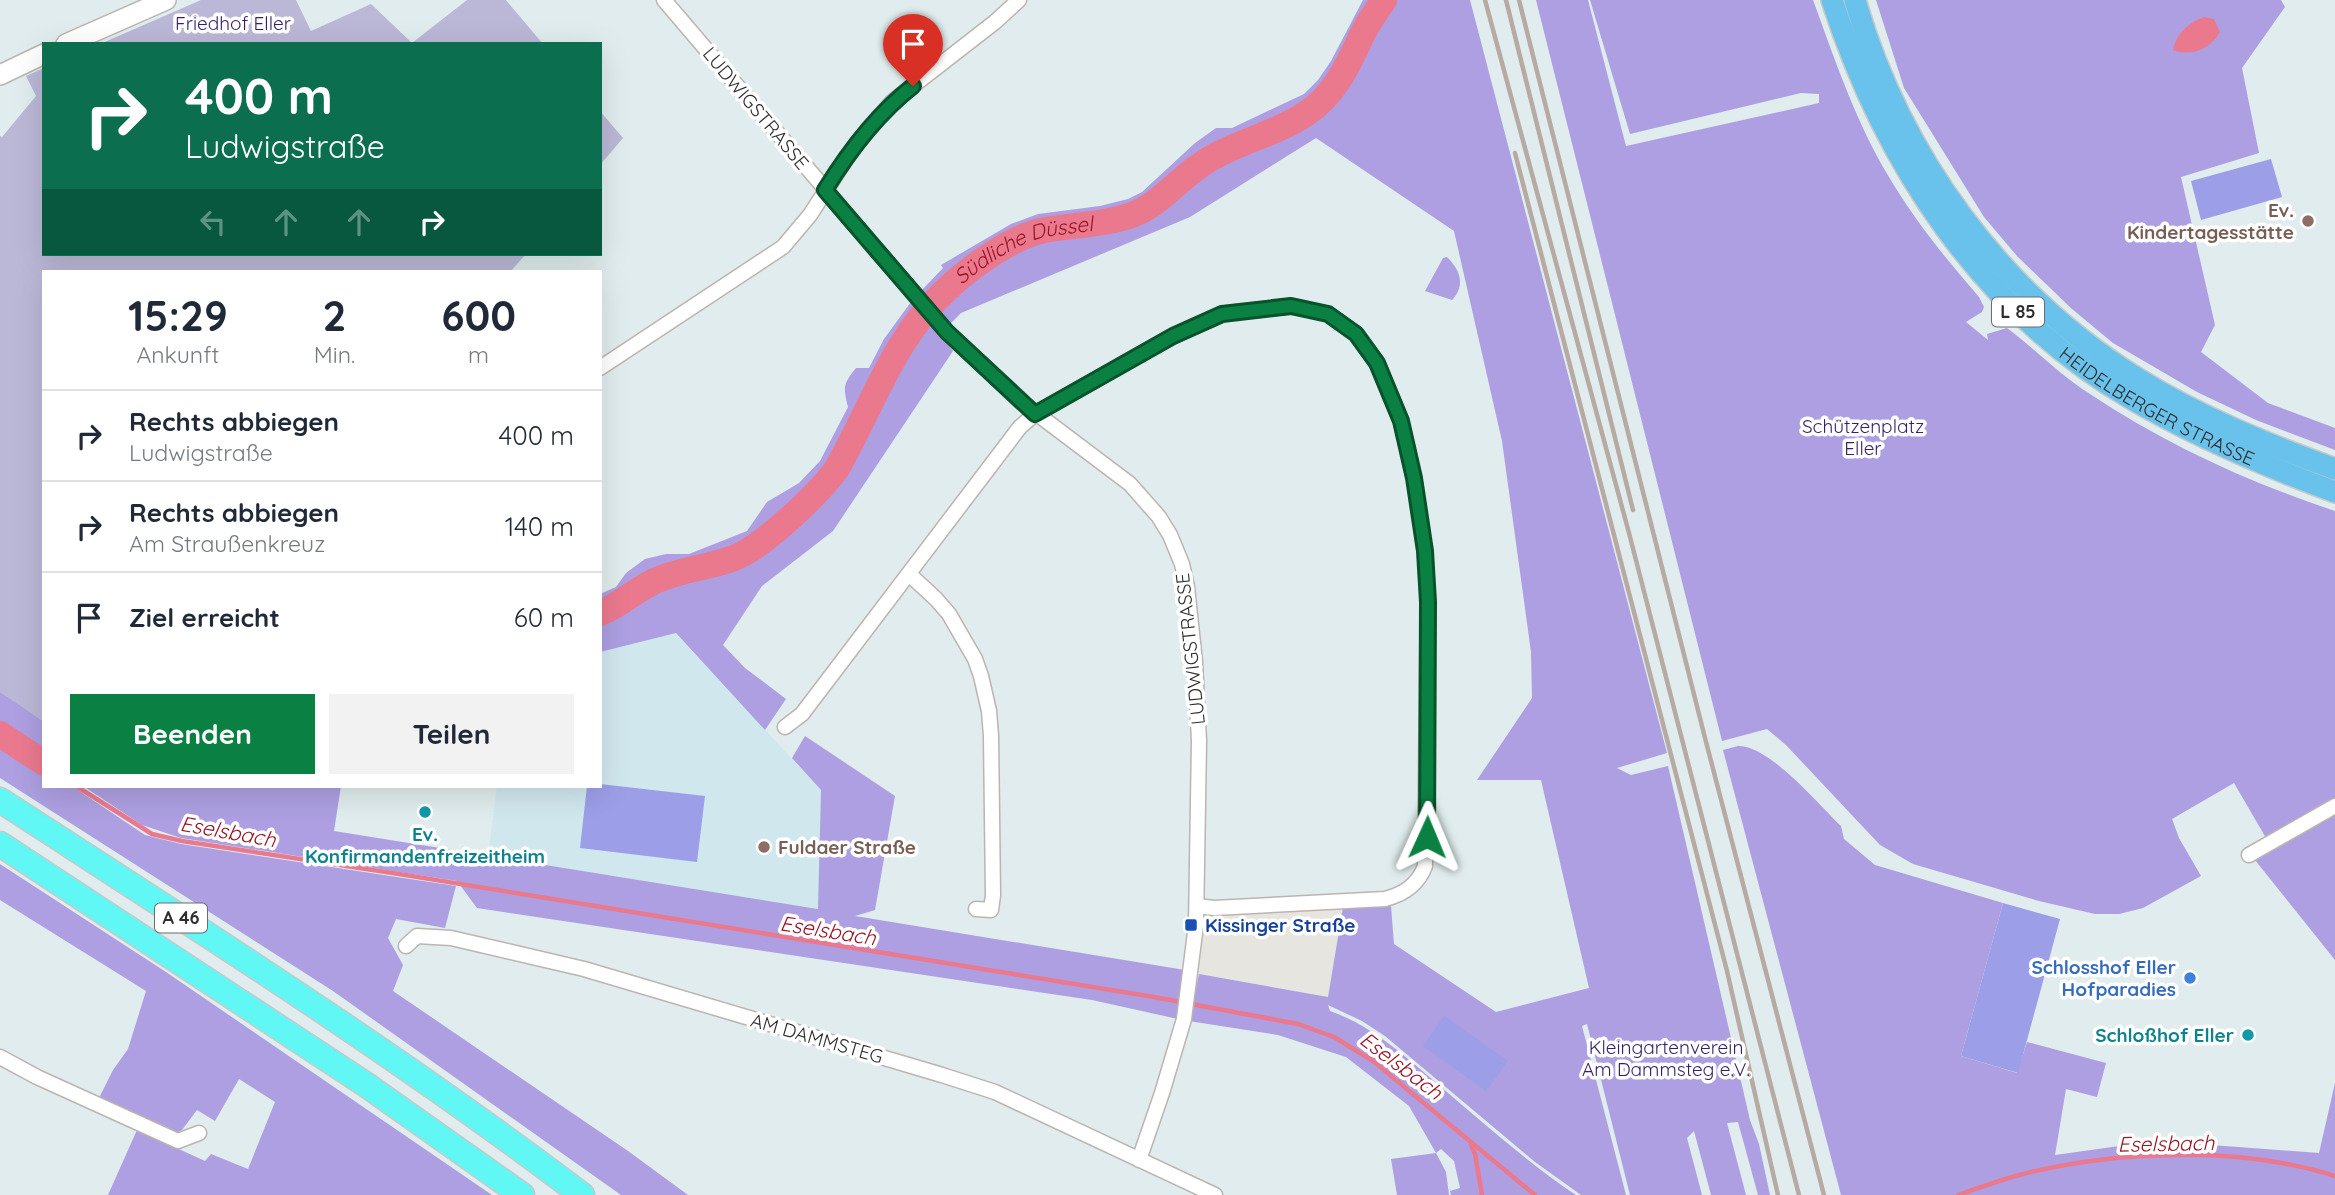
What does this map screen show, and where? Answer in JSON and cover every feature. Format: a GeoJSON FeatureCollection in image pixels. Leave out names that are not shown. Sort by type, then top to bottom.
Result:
{"type":"FeatureCollection","features":[{"type":"Feature","properties":{"kind":"highway","name":"A 46"},"geometry":{"type":"LineString","coordinates":[[0,800],[362,1036],[514,1143],[582,1195]]}},
{"type":"Feature","properties":{"kind":"highway","name":"A 46"},"geometry":{"type":"LineString","coordinates":[[0,844],[365,1084],[522,1195]]}},
{"type":"Feature","properties":{"kind":"main road"},"geometry":{"type":"LineString","coordinates":[[71,42],[166,0]]}},
{"type":"Feature","properties":{"kind":"main road","name":"HEIDELBERGER STRASSE"},"geometry":{"type":"LineString","coordinates":[[1832,0],[1869,100],[1911,178],[1941,224],[2012,306],[2083,366],[2130,398],[2214,443],[2335,492]]}},
{"type":"Feature","properties":{"kind":"main road","name":"HEIDELBERGER STRASSE"},"geometry":{"type":"LineString","coordinates":[[1856,1],[1878,66],[1908,134],[1926,164],[1972,231],[2036,300],[2091,347],[2164,394],[2239,432],[2335,469]]}},
{"type":"Feature","properties":{"kind":"main road"},"geometry":{"type":"LineString","coordinates":[[0,75],[42,55]]}},
{"type":"Feature","properties":{"kind":"street","name":"LUDWIGSTRASSE"},"geometry":{"type":"LineString","coordinates":[[664,0],[939,323],[995,379],[1035,414],[1137,491],[1170,535],[1182,564],[1195,662],[1198,722],[1197,906],[1184,1019],[1139,1160]]}},
{"type":"Feature","properties":{"kind":"street"},"geometry":{"type":"LineString","coordinates":[[602,367],[783,247],[810,215],[854,147],[892,102],[995,22],[1019,0]]}},
{"type":"Feature","properties":{"kind":"street"},"geometry":{"type":"LineString","coordinates":[[785,727],[802,715],[1020,427],[1035,414],[1173,336],[1222,314],[1291,306],[1328,314],[1356,334],[1377,363],[1401,421],[1414,478],[1425,551],[1428,602],[1427,837],[1422,873],[1407,890],[1385,899],[1227,908],[1197,906]]}},
{"type":"Feature","properties":{"kind":"street"},"geometry":{"type":"LineString","coordinates":[[909,574],[936,598],[962,636],[975,659],[989,711],[993,895],[992,910],[976,909]]}},
{"type":"Feature","properties":{"kind":"street"},"geometry":{"type":"LineString","coordinates":[[2249,855],[2335,806]]}},
{"type":"Feature","properties":{"kind":"street","name":"AM DAMMSTEG"},"geometry":{"type":"LineString","coordinates":[[406,946],[417,936],[452,938],[597,973],[995,1092],[1215,1195]]}},
{"type":"Feature","properties":{"kind":"street"},"geometry":{"type":"LineString","coordinates":[[0,1059],[178,1140],[199,1133]]}},
{"type":"Feature","properties":{"kind":"shaded area"},"geometry":{"type":"Polygon","coordinates":[[[2204,17],[2214,19],[2220,32],[2216,38],[2206,47],[2193,52],[2173,50],[2184,29],[2204,17]]]}},
{"type":"Feature","properties":{"kind":"shaded area"},"geometry":{"type":"Polygon","coordinates":[[[2271,159],[2282,197],[2201,220],[2191,181],[2271,159]]]}},
{"type":"Feature","properties":{"kind":"shaded area"},"geometry":{"type":"Polygon","coordinates":[[[675,633],[821,790],[819,909],[488,856],[497,788],[602,788],[602,651],[675,633]]]}},
{"type":"Feature","properties":{"kind":"shaded area"},"geometry":{"type":"Polygon","coordinates":[[[602,784],[705,796],[697,862],[580,848],[587,788],[602,788],[602,784]]]}},
{"type":"Feature","properties":{"kind":"shaded area"},"geometry":{"type":"Polygon","coordinates":[[[2003,903],[2060,919],[2018,1073],[1961,1056],[2003,903]]]}},
{"type":"Feature","properties":{"kind":"shaded area"},"geometry":{"type":"Polygon","coordinates":[[[1343,907],[1328,997],[1199,974],[1204,923],[1213,911],[1343,907]]]}},
{"type":"Feature","properties":{"kind":"shaded area"},"geometry":{"type":"Polygon","coordinates":[[[1444,1016],[1508,1061],[1486,1091],[1423,1046],[1444,1016]]]}},
{"type":"Feature","properties":{"kind":"green space","name":"Friedhof Eller"},"geometry":{"type":"Polygon","coordinates":[[[201,0],[296,0],[311,31],[371,4],[411,42],[105,42],[201,0]]]}},
{"type":"Feature","properties":{"kind":"green space","name":"Friedhof Eller"},"geometry":{"type":"Polygon","coordinates":[[[467,0],[506,0],[541,42],[413,42],[467,0]]]}},
{"type":"Feature","properties":{"kind":"green space","name":"Kleingartenverein Am Dammsteg e.V."},"geometry":{"type":"Polygon","coordinates":[[[1363,0],[1470,0],[1667,753],[1617,768],[1631,775],[1668,766],[1750,1120],[1759,1144],[1770,1195],[1758,1195],[1738,1122],[1727,1123],[1746,1195],[1711,1195],[1694,1131],[1687,1138],[1702,1195],[1630,1195],[1587,1024],[1582,1026],[1626,1195],[1581,1195],[1535,1162],[1385,1036],[1362,1021],[1328,1005],[1330,1011],[1361,1025],[1388,1043],[1524,1157],[1576,1195],[1451,1195],[1450,1191],[1460,1188],[1454,1161],[1441,1149],[1436,1153],[1409,1106],[1346,1057],[1278,1035],[1189,1021],[1199,974],[1328,997],[1343,907],[1391,906],[1394,944],[1496,1012],[1589,988],[1541,780],[1477,780],[1532,698],[1531,652],[1502,441],[1454,231],[1316,138],[1190,217],[961,313],[949,325],[921,291],[943,268],[941,265],[1011,224],[1038,214],[1100,206],[1128,199],[1142,192],[1195,143],[1216,128],[1232,128],[1304,94],[1331,61],[1363,0]]]}},
{"type":"Feature","properties":{"kind":"green space","name":"Schützenplatz Eller"},"geometry":{"type":"Polygon","coordinates":[[[1536,0],[1588,0],[1626,146],[1819,103],[1819,94],[1801,93],[1630,134],[1590,0],[1813,0],[1847,91],[1877,156],[1920,224],[1979,297],[1984,307],[1982,312],[1966,322],[1988,340],[1987,334],[2007,328],[2079,387],[2178,446],[2271,488],[2335,511],[2335,803],[2266,838],[2234,783],[2172,819],[2179,838],[2201,876],[2143,908],[2119,914],[2095,914],[2039,901],[1913,864],[1880,845],[1786,745],[1767,729],[1722,741],[1536,0]]]}},
{"type":"Feature","properties":{"kind":"green space"},"geometry":{"type":"Polygon","coordinates":[[[1876,0],[2281,0],[2285,7],[2242,68],[2259,153],[2181,177],[2215,325],[2201,352],[2268,403],[2335,428],[2335,450],[2256,420],[2197,392],[2113,343],[2072,309],[2017,256],[1984,217],[1904,88],[1876,0]]]}},
{"type":"Feature","properties":{"kind":"green space"},"geometry":{"type":"Polygon","coordinates":[[[42,69],[42,256],[524,256],[512,270],[42,270],[41,720],[0,692],[0,136],[2,137],[36,96],[26,76],[42,69]]]}},
{"type":"Feature","properties":{"kind":"green space"},"geometry":{"type":"Polygon","coordinates":[[[602,113],[623,138],[602,163],[602,113]]]}},
{"type":"Feature","properties":{"kind":"green space"},"geometry":{"type":"Polygon","coordinates":[[[1447,257],[1460,278],[1459,289],[1452,300],[1425,291],[1443,258],[1447,257]]]}},
{"type":"Feature","properties":{"kind":"green space"},"geometry":{"type":"Polygon","coordinates":[[[911,302],[953,351],[833,531],[762,586],[723,645],[745,668],[786,699],[765,730],[676,633],[602,652],[602,593],[616,587],[626,573],[645,559],[666,554],[689,554],[747,531],[767,502],[799,483],[820,461],[848,407],[845,386],[849,378],[856,368],[869,368],[884,339],[911,302]]]}},
{"type":"Feature","properties":{"kind":"green space"},"geometry":{"type":"Polygon","coordinates":[[[0,692],[42,718],[42,758],[0,730],[0,692]]]}},
{"type":"Feature","properties":{"kind":"green space"},"geometry":{"type":"Polygon","coordinates":[[[805,736],[895,796],[875,910],[855,916],[1185,970],[1178,1019],[1092,1000],[477,908],[457,881],[181,838],[142,825],[86,788],[341,788],[334,831],[818,909],[821,790],[792,758],[805,736]]]}},
{"type":"Feature","properties":{"kind":"green space"},"geometry":{"type":"Polygon","coordinates":[[[0,738],[42,766],[42,788],[75,788],[145,835],[181,844],[456,886],[445,928],[396,919],[388,938],[403,965],[393,991],[688,1195],[621,1195],[333,991],[0,778],[0,738]]]}},
{"type":"Feature","properties":{"kind":"green space"},"geometry":{"type":"Polygon","coordinates":[[[1738,746],[1764,755],[1792,777],[1841,826],[1844,839],[1875,865],[2003,903],[1961,1056],[2017,1073],[2027,1042],[2106,1063],[2097,1097],[2066,1089],[2055,1155],[2134,1144],[2198,1144],[2319,1153],[2335,1083],[2335,1195],[1841,1195],[1723,750],[1738,746]]]}},
{"type":"Feature","properties":{"kind":"green space"},"geometry":{"type":"Polygon","coordinates":[[[2335,811],[2335,960],[2255,860],[2259,853],[2335,811]]]}},
{"type":"Feature","properties":{"kind":"green space"},"geometry":{"type":"Polygon","coordinates":[[[0,864],[166,972],[492,1195],[108,1195],[137,1130],[205,1161],[211,1154],[248,1169],[275,1102],[239,1079],[215,1121],[197,1110],[182,1130],[175,1134],[99,1098],[113,1070],[128,1049],[146,991],[0,900],[0,864]]]}},
{"type":"Feature","properties":{"kind":"green space"},"geometry":{"type":"Polygon","coordinates":[[[1436,1153],[1446,1172],[1449,1195],[1397,1195],[1391,1159],[1436,1153]]]}},
{"type":"Feature","properties":{"kind":"waterway","name":"Südliche Düssel"},"geometry":{"type":"LineString","coordinates":[[602,612],[661,579],[746,552],[803,506],[836,470],[911,330],[927,309],[979,262],[1033,233],[1108,221],[1139,212],[1214,156],[1295,121],[1317,105],[1334,86],[1384,0]]}},
{"type":"Feature","properties":{"kind":"waterway","name":"Südliche Düssel"},"geometry":{"type":"LineString","coordinates":[[0,734],[42,762]]}},
{"type":"Feature","properties":{"kind":"waterway","name":"Eselsbach"},"geometry":{"type":"LineString","coordinates":[[79,788],[152,834],[182,841],[1154,997],[1298,1024],[1334,1037],[1373,1061],[1535,1195]]}},
{"type":"Feature","properties":{"kind":"waterway"},"geometry":{"type":"LineString","coordinates":[[1471,1145],[1482,1195]]}},
{"type":"Feature","properties":{"kind":"waterway","name":"Eselsbach"},"geometry":{"type":"LineString","coordinates":[[1958,1195],[2019,1175],[2095,1160],[2136,1156],[2219,1156],[2259,1160],[2298,1166],[2335,1176]]}},
{"type":"Feature","properties":{"kind":"railway"},"geometry":{"type":"LineString","coordinates":[[1485,0],[1629,533],[1799,1195]]}},
{"type":"Feature","properties":{"kind":"railway"},"geometry":{"type":"LineString","coordinates":[[1506,0],[1633,510]]}},
{"type":"Feature","properties":{"kind":"railway"},"geometry":{"type":"LineString","coordinates":[[1519,0],[1705,738],[1824,1195]]}},
{"type":"Feature","properties":{"kind":"railway"},"geometry":{"type":"LineString","coordinates":[[1515,153],[1727,971],[1778,1195]]}},
{"type":"Feature","properties":{"kind":"place","name":"Ev. Kindertagesstätte"},"geometry":{"type":"Point","coordinates":[2308,221]}},
{"type":"Feature","properties":{"kind":"place","name":"Ev. Konfirmandenfreizeitheim"},"geometry":{"type":"Point","coordinates":[425,812]}},
{"type":"Feature","properties":{"kind":"place","name":"Fuldaer Straße"},"geometry":{"type":"Point","coordinates":[764,847]}},
{"type":"Feature","properties":{"kind":"place","name":"Kissinger Straße"},"geometry":{"type":"Point","coordinates":[1191,925]}},
{"type":"Feature","properties":{"kind":"place","name":"Schlosshof Eller Hofparadies"},"geometry":{"type":"Point","coordinates":[2190,978]}},
{"type":"Feature","properties":{"kind":"place","name":"Schloßhof Eller"},"geometry":{"type":"Point","coordinates":[2248,1035]}},
{"type":"Feature","properties":{"kind":"route"},"geometry":{"type":"LineString","coordinates":[[913,86],[892,102],[866,132],[825,190],[947,332],[1035,414],[1139,354],[1222,314],[1291,306],[1328,314],[1356,334],[1377,363],[1401,421],[1414,478],[1425,551],[1428,602],[1427,837]]}}]}
